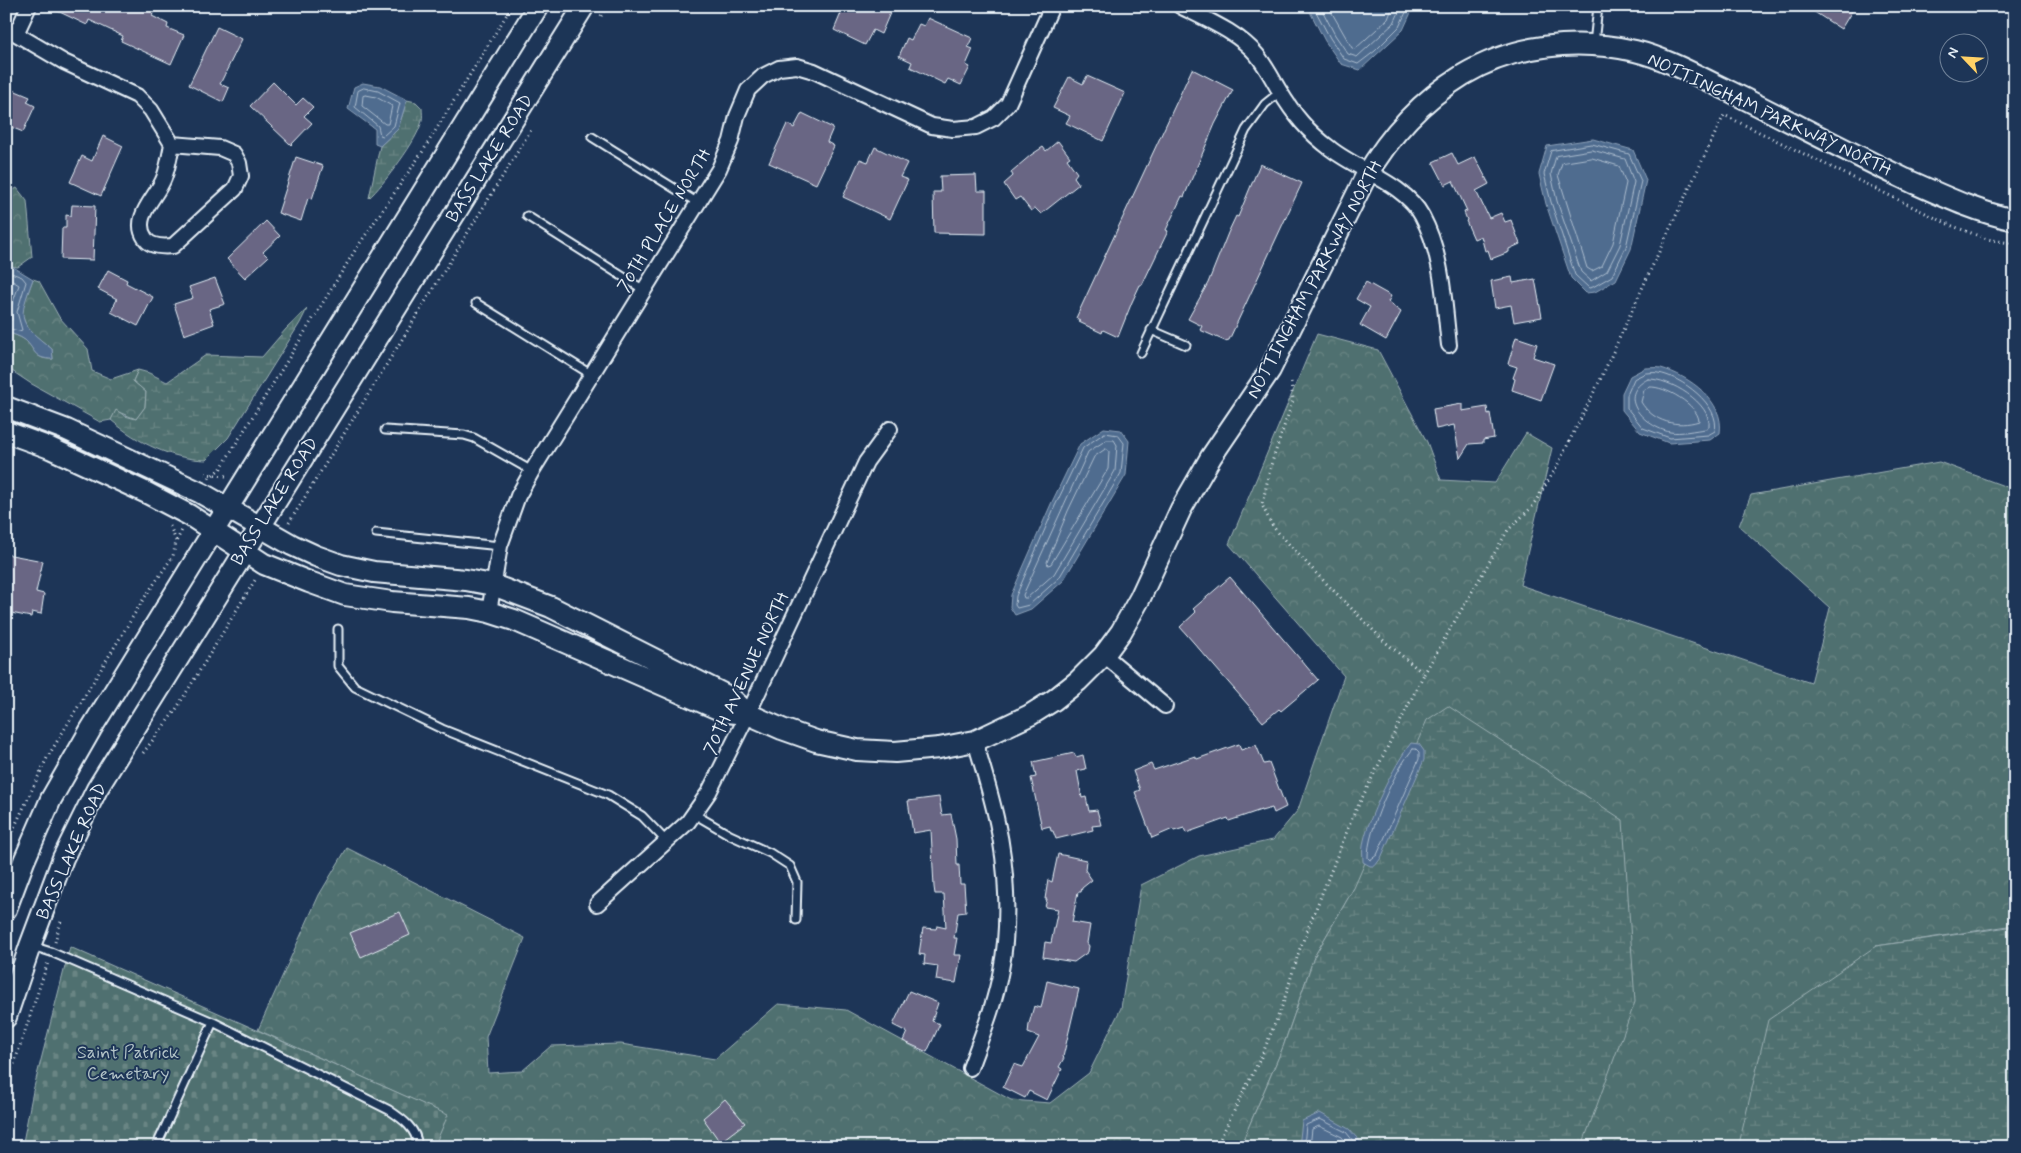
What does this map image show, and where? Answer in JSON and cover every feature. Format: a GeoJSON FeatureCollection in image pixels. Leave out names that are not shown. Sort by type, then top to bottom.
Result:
{"type":"FeatureCollection","features":[{"type":"Feature","properties":{"kind":"street"},"geometry":{"type":"LineString","coordinates":[[29,6],[11,31],[64,62],[137,96],[151,110],[172,144],[164,179],[140,222],[141,232],[147,242],[160,247],[173,246],[235,189],[241,176],[239,163],[234,154],[220,148],[172,144]]}},
{"type":"Feature","properties":{"kind":"street","name":"BASS LAKE ROAD"},"geometry":{"type":"LineString","coordinates":[[6,909],[24,861],[51,799],[91,729],[538,6]]}},
{"type":"Feature","properties":{"kind":"street","name":"BASS LAKE ROAD"},"geometry":{"type":"LineString","coordinates":[[6,1017],[63,858],[97,788],[584,6]]}},
{"type":"Feature","properties":{"kind":"street","name":"70TH PLACE NORTH"},"geometry":{"type":"LineString","coordinates":[[489,612],[500,546],[518,496],[532,470],[719,169],[748,90],[763,76],[779,68],[797,66],[830,78],[932,126],[952,130],[976,127],[994,118],[1008,104],[1052,6]]}},
{"type":"Feature","properties":{"kind":"street"},"geometry":{"type":"LineString","coordinates":[[1180,6],[1241,40],[1256,54],[1308,131],[1333,151],[1404,194],[1421,214],[1432,237],[1440,270],[1449,345]]}},
{"type":"Feature","properties":{"kind":"street","name":"NOTTINGHAM PARKWAY NORTH"},"geometry":{"type":"LineString","coordinates":[[6,432],[50,448],[147,493],[189,515],[243,552],[282,572],[345,595],[489,612],[514,620],[725,712],[748,714],[799,735],[857,750],[895,752],[930,749],[975,741],[1030,715],[1054,700],[1104,655],[1121,632],[1140,598],[1182,509],[1211,457],[1270,370],[1368,172],[1393,137],[1418,109],[1448,84],[1480,65],[1514,52],[1546,46],[1594,45],[1636,51],[1674,65],[1956,203],[2015,220]]}},
{"type":"Feature","properties":{"kind":"street","name":"NOTTINGHAM PARKWAY NORTH"},"geometry":{"type":"LineString","coordinates":[[6,407],[66,430],[201,493],[292,545],[340,565],[374,572],[466,580],[493,585],[551,606],[731,698],[748,714]]}},
{"type":"Feature","properties":{"kind":"street","name":"70TH AVENUE NORTH"},"geometry":{"type":"LineString","coordinates":[[597,904],[668,842],[694,814],[710,792],[866,462],[890,429]]}},
{"type":"Feature","properties":{"kind":"street"},"geometry":{"type":"LineString","coordinates":[[1104,655],[1165,706]]}},
{"type":"Feature","properties":{"kind":"street"},"geometry":{"type":"LineString","coordinates":[[970,1068],[990,1014],[1002,968],[1006,923],[1004,875],[998,823],[975,741]]}},
{"type":"Feature","properties":{"kind":"lane"},"geometry":{"type":"LineString","coordinates":[[1594,45],[1598,6]]}},
{"type":"Feature","properties":{"kind":"lane"},"geometry":{"type":"LineString","coordinates":[[1141,353],[1246,130],[1264,104],[1280,92]]}},
{"type":"Feature","properties":{"kind":"lane"},"geometry":{"type":"LineString","coordinates":[[592,137],[698,203]]}},
{"type":"Feature","properties":{"kind":"lane"},"geometry":{"type":"LineString","coordinates":[[527,216],[644,290]]}},
{"type":"Feature","properties":{"kind":"lane"},"geometry":{"type":"LineString","coordinates":[[476,303],[592,376]]}},
{"type":"Feature","properties":{"kind":"lane"},"geometry":{"type":"LineString","coordinates":[[1151,330],[1186,346]]}},
{"type":"Feature","properties":{"kind":"lane"},"geometry":{"type":"LineString","coordinates":[[385,430],[464,435],[474,438],[532,470]]}},
{"type":"Feature","properties":{"kind":"lane"},"geometry":{"type":"LineString","coordinates":[[376,534],[500,546]]}},
{"type":"Feature","properties":{"kind":"lane"},"geometry":{"type":"LineString","coordinates":[[338,629],[338,666],[355,687],[442,729],[608,795],[642,816],[668,842]]}},
{"type":"Feature","properties":{"kind":"lane"},"geometry":{"type":"LineString","coordinates":[[694,814],[730,835],[770,853],[790,866],[797,882],[796,920]]}},
{"type":"Feature","properties":{"kind":"lane"},"geometry":{"type":"LineString","coordinates":[[30,946],[51,952],[213,1022],[389,1110],[407,1122],[418,1142],[417,1147]]}},
{"type":"Feature","properties":{"kind":"lane"},"geometry":{"type":"LineString","coordinates":[[156,1147],[213,1022]]}},
{"type":"Feature","properties":{"kind":"path"},"geometry":{"type":"LineString","coordinates":[[213,474],[221,468],[356,249],[423,151],[512,6]]}},
{"type":"Feature","properties":{"kind":"path"},"geometry":{"type":"LineString","coordinates":[[597,23],[607,6]]}},
{"type":"Feature","properties":{"kind":"path"},"geometry":{"type":"LineString","coordinates":[[1216,1147],[1262,1055],[1283,1004],[1299,951],[1353,816],[1424,674],[1508,530],[1532,508],[1556,468],[1602,376],[1724,115]]}},
{"type":"Feature","properties":{"kind":"path"},"geometry":{"type":"LineString","coordinates":[[293,516],[436,287],[536,121]]}},
{"type":"Feature","properties":{"kind":"path"},"geometry":{"type":"LineString","coordinates":[[1291,382],[1293,400],[1271,465],[1262,505],[1273,527],[1310,567],[1384,641],[1424,674]]}},
{"type":"Feature","properties":{"kind":"path"},"geometry":{"type":"LineString","coordinates":[[6,845],[47,758],[143,600],[173,556],[176,542]]}},
{"type":"Feature","properties":{"kind":"path"},"geometry":{"type":"LineString","coordinates":[[141,756],[175,711],[249,590]]}},
{"type":"Feature","properties":{"kind":"path"},"geometry":{"type":"LineString","coordinates":[[54,944],[62,918]]}},
{"type":"Feature","properties":{"kind":"path"},"geometry":{"type":"LineString","coordinates":[[6,1088],[49,960]]}},
{"type":"Feature","properties":{"kind":"green space"},"geometry":{"type":"Polygon","coordinates":[[[407,100],[416,102],[422,108],[422,119],[419,128],[400,161],[369,198],[380,146],[398,129],[407,100]]]}},
{"type":"Feature","properties":{"kind":"green space"},"geometry":{"type":"Polygon","coordinates":[[[17,188],[27,201],[32,257],[18,267],[6,266],[6,194],[17,188]]]}},
{"type":"Feature","properties":{"kind":"green space"},"geometry":{"type":"Polygon","coordinates":[[[33,279],[39,281],[59,317],[88,349],[92,371],[111,379],[138,370],[133,381],[146,392],[145,407],[136,419],[116,411],[111,420],[100,422],[30,383],[6,367],[6,332],[25,340],[36,354],[42,358],[53,359],[52,349],[28,330],[21,312],[33,279]]]}},
{"type":"Feature","properties":{"kind":"green space"},"geometry":{"type":"Polygon","coordinates":[[[307,309],[228,438],[206,460],[180,457],[156,448],[132,436],[111,420],[116,410],[125,416],[136,419],[145,407],[146,392],[133,381],[138,370],[167,382],[206,355],[262,357],[286,329],[307,309]]]}},
{"type":"Feature","properties":{"kind":"green space"},"geometry":{"type":"Polygon","coordinates":[[[1317,334],[1378,350],[1427,442],[1441,480],[1495,483],[1526,433],[1552,448],[1520,585],[1811,683],[1830,608],[1739,526],[1751,495],[1939,462],[2015,490],[2015,925],[1876,946],[1737,1147],[1585,1147],[1354,888],[1314,957],[1283,1047],[1240,1147],[434,1147],[447,1115],[258,1030],[319,895],[347,848],[525,938],[486,1037],[488,1073],[522,1071],[551,1046],[621,1044],[715,1059],[778,1004],[846,1010],[1011,1100],[1050,1103],[1089,1073],[1121,1008],[1141,885],[1199,856],[1273,840],[1298,810],[1344,676],[1229,544],[1317,334]]]}},
{"type":"Feature","properties":{"kind":"green space"},"geometry":{"type":"Polygon","coordinates":[[[1448,706],[1623,820],[1635,1002],[1583,1143],[1585,1147],[1240,1147],[1283,1047],[1314,957],[1354,888],[1427,720],[1448,706]]]}},
{"type":"Feature","properties":{"kind":"green space"},"geometry":{"type":"Polygon","coordinates":[[[2015,926],[2015,1147],[1737,1147],[1768,1020],[1876,946],[2015,926]]]}},
{"type":"Feature","properties":{"kind":"green space","name":"Saint Patrick Cemetary"},"geometry":{"type":"Polygon","coordinates":[[[70,947],[448,1115],[434,1147],[22,1147],[33,1091],[70,947]]]}},
{"type":"Feature","properties":{"kind":"water"},"geometry":{"type":"Polygon","coordinates":[[[1307,6],[1414,6],[1403,30],[1360,70],[1341,64],[1325,41],[1307,6]]]}},
{"type":"Feature","properties":{"kind":"water"},"geometry":{"type":"Polygon","coordinates":[[[363,83],[380,86],[407,100],[398,129],[380,146],[375,144],[375,129],[348,109],[354,87],[363,83]]]}},
{"type":"Feature","properties":{"kind":"water"},"geometry":{"type":"Polygon","coordinates":[[[1593,139],[1633,150],[1646,180],[1631,249],[1616,280],[1595,292],[1586,293],[1571,278],[1546,204],[1539,174],[1547,146],[1593,139]]]}},
{"type":"Feature","properties":{"kind":"water"},"geometry":{"type":"Polygon","coordinates":[[[10,265],[33,279],[23,312],[24,319],[32,332],[52,349],[53,359],[38,356],[25,340],[6,332],[6,266],[10,265]]]}},
{"type":"Feature","properties":{"kind":"water"},"geometry":{"type":"Polygon","coordinates":[[[1645,368],[1659,368],[1672,372],[1683,377],[1703,392],[1717,410],[1720,421],[1720,433],[1710,440],[1669,443],[1640,432],[1622,410],[1622,393],[1630,376],[1645,368]]]}},
{"type":"Feature","properties":{"kind":"water"},"geometry":{"type":"Polygon","coordinates":[[[1104,428],[1121,430],[1129,441],[1126,475],[1063,581],[1031,609],[1015,615],[1010,607],[1011,595],[1051,504],[1080,444],[1104,428]]]}},
{"type":"Feature","properties":{"kind":"water"},"geometry":{"type":"Polygon","coordinates":[[[1411,743],[1419,744],[1424,751],[1424,760],[1381,858],[1375,866],[1370,866],[1363,862],[1365,835],[1375,808],[1390,778],[1411,743]]]}},
{"type":"Feature","properties":{"kind":"water"},"geometry":{"type":"Polygon","coordinates":[[[1320,1113],[1349,1129],[1365,1147],[1299,1147],[1302,1121],[1320,1113]]]}},
{"type":"Feature","properties":{"kind":"building"},"geometry":{"type":"Polygon","coordinates":[[[47,6],[156,6],[152,16],[168,24],[167,28],[184,35],[171,64],[121,41],[123,36],[89,20],[87,25],[47,6]]]}},
{"type":"Feature","properties":{"kind":"building"},"geometry":{"type":"Polygon","coordinates":[[[844,6],[893,6],[881,34],[873,30],[865,45],[834,30],[844,6]]]}},
{"type":"Feature","properties":{"kind":"building"},"geometry":{"type":"Polygon","coordinates":[[[1805,6],[1855,6],[1841,29],[1805,6]]]}},
{"type":"Feature","properties":{"kind":"building"},"geometry":{"type":"Polygon","coordinates":[[[928,18],[972,38],[968,47],[973,49],[966,65],[970,67],[961,85],[948,79],[945,84],[910,67],[912,62],[899,56],[907,38],[911,40],[919,24],[924,26],[928,18]]]}},
{"type":"Feature","properties":{"kind":"building"},"geometry":{"type":"Polygon","coordinates":[[[217,27],[242,39],[220,84],[229,88],[223,102],[189,85],[217,27]]]}},
{"type":"Feature","properties":{"kind":"building"},"geometry":{"type":"Polygon","coordinates":[[[1192,69],[1233,90],[1215,124],[1184,197],[1182,196],[1166,230],[1168,231],[1132,302],[1118,337],[1103,330],[1102,333],[1079,322],[1080,320],[1076,318],[1192,69]]]}},
{"type":"Feature","properties":{"kind":"building"},"geometry":{"type":"Polygon","coordinates":[[[1087,76],[1125,93],[1103,141],[1066,123],[1070,116],[1053,108],[1069,77],[1083,84],[1087,76]]]}},
{"type":"Feature","properties":{"kind":"building"},"geometry":{"type":"Polygon","coordinates":[[[273,82],[296,105],[303,98],[313,107],[304,116],[312,123],[291,145],[250,106],[273,82]]]}},
{"type":"Feature","properties":{"kind":"building"},"geometry":{"type":"Polygon","coordinates":[[[6,87],[30,97],[27,102],[35,106],[23,132],[6,125],[6,87]]]}},
{"type":"Feature","properties":{"kind":"building"},"geometry":{"type":"Polygon","coordinates":[[[802,113],[833,128],[827,142],[834,146],[816,184],[769,163],[787,124],[794,128],[802,113]]]}},
{"type":"Feature","properties":{"kind":"building"},"geometry":{"type":"Polygon","coordinates":[[[103,136],[123,146],[101,196],[70,182],[82,156],[92,161],[103,136]]]}},
{"type":"Feature","properties":{"kind":"building"},"geometry":{"type":"Polygon","coordinates":[[[1058,141],[1070,157],[1067,159],[1077,173],[1074,177],[1079,184],[1041,214],[1035,208],[1031,211],[1020,197],[1015,200],[1004,184],[1013,176],[1011,172],[1031,155],[1043,147],[1046,151],[1058,141]]]}},
{"type":"Feature","properties":{"kind":"building"},"geometry":{"type":"Polygon","coordinates":[[[875,147],[907,163],[900,177],[908,180],[890,219],[843,197],[860,159],[868,162],[875,147]]]}},
{"type":"Feature","properties":{"kind":"building"},"geometry":{"type":"Polygon","coordinates":[[[1452,153],[1458,165],[1475,157],[1489,184],[1476,191],[1489,218],[1501,213],[1505,222],[1511,220],[1520,244],[1509,249],[1509,252],[1491,259],[1488,250],[1485,251],[1481,236],[1474,239],[1466,221],[1464,212],[1467,211],[1453,181],[1445,185],[1433,162],[1452,153]]]}},
{"type":"Feature","properties":{"kind":"building"},"geometry":{"type":"Polygon","coordinates":[[[296,157],[323,166],[312,199],[308,198],[301,221],[278,213],[296,157]]]}},
{"type":"Feature","properties":{"kind":"building"},"geometry":{"type":"Polygon","coordinates":[[[1260,164],[1302,183],[1229,340],[1225,341],[1200,330],[1202,326],[1188,319],[1208,283],[1228,233],[1236,216],[1238,217],[1260,164]]]}},
{"type":"Feature","properties":{"kind":"building"},"geometry":{"type":"Polygon","coordinates":[[[976,175],[977,191],[986,191],[986,234],[934,233],[933,192],[941,192],[940,176],[976,175]]]}},
{"type":"Feature","properties":{"kind":"building"},"geometry":{"type":"Polygon","coordinates":[[[72,205],[95,206],[93,260],[61,259],[62,228],[66,228],[66,215],[71,216],[72,205]]]}},
{"type":"Feature","properties":{"kind":"building"},"geometry":{"type":"Polygon","coordinates":[[[266,221],[280,236],[263,252],[268,257],[245,278],[227,259],[266,221]]]}},
{"type":"Feature","properties":{"kind":"building"},"geometry":{"type":"Polygon","coordinates":[[[108,270],[127,280],[126,283],[153,297],[138,326],[111,312],[117,299],[98,289],[108,270]]]}},
{"type":"Feature","properties":{"kind":"building"},"geometry":{"type":"Polygon","coordinates":[[[1512,277],[1513,283],[1535,279],[1542,317],[1514,322],[1511,305],[1495,308],[1491,281],[1512,277]]]}},
{"type":"Feature","properties":{"kind":"building"},"geometry":{"type":"Polygon","coordinates":[[[215,278],[225,304],[209,309],[214,324],[184,335],[174,304],[193,298],[189,287],[215,278]]]}},
{"type":"Feature","properties":{"kind":"building"},"geometry":{"type":"Polygon","coordinates":[[[1366,282],[1391,296],[1388,302],[1401,312],[1386,340],[1360,325],[1370,307],[1356,299],[1366,282]]]}},
{"type":"Feature","properties":{"kind":"building"},"geometry":{"type":"Polygon","coordinates":[[[1516,337],[1537,344],[1533,357],[1554,364],[1541,400],[1512,390],[1515,379],[1513,378],[1517,367],[1508,364],[1516,337]]]}},
{"type":"Feature","properties":{"kind":"building"},"geometry":{"type":"Polygon","coordinates":[[[1462,404],[1462,411],[1487,407],[1488,414],[1490,413],[1494,438],[1483,440],[1483,443],[1469,444],[1460,458],[1454,425],[1436,429],[1433,409],[1462,404]]]}},
{"type":"Feature","properties":{"kind":"building"},"geometry":{"type":"Polygon","coordinates":[[[6,554],[43,561],[36,592],[44,594],[41,614],[32,612],[31,617],[6,612],[6,554]]]}},
{"type":"Feature","properties":{"kind":"building"},"geometry":{"type":"Polygon","coordinates":[[[1230,577],[1318,680],[1281,711],[1279,709],[1263,722],[1180,627],[1196,612],[1193,609],[1230,577]]]}},
{"type":"Feature","properties":{"kind":"building"},"geometry":{"type":"Polygon","coordinates":[[[1239,744],[1241,750],[1256,745],[1264,764],[1269,763],[1286,807],[1274,813],[1272,808],[1229,821],[1228,818],[1186,833],[1184,828],[1174,831],[1173,829],[1152,838],[1135,792],[1140,790],[1133,771],[1151,764],[1154,770],[1195,756],[1197,759],[1239,744]]]}},
{"type":"Feature","properties":{"kind":"building"},"geometry":{"type":"Polygon","coordinates":[[[1074,753],[1076,757],[1083,755],[1086,769],[1077,771],[1082,798],[1086,797],[1089,811],[1097,810],[1101,825],[1092,826],[1093,830],[1056,839],[1050,826],[1042,828],[1031,778],[1036,777],[1033,762],[1074,753]]]}},
{"type":"Feature","properties":{"kind":"building"},"geometry":{"type":"Polygon","coordinates":[[[939,797],[942,815],[951,814],[956,839],[960,884],[964,884],[966,912],[958,913],[954,938],[957,938],[954,955],[961,955],[956,983],[936,980],[938,966],[924,964],[925,955],[919,954],[923,928],[936,929],[937,926],[946,928],[944,894],[935,894],[931,830],[913,833],[908,801],[939,797]]]}},
{"type":"Feature","properties":{"kind":"building"},"geometry":{"type":"Polygon","coordinates":[[[1058,854],[1086,860],[1085,870],[1092,880],[1082,888],[1081,892],[1078,892],[1072,922],[1090,925],[1087,943],[1089,946],[1088,952],[1074,962],[1043,957],[1045,942],[1051,943],[1058,909],[1045,907],[1047,899],[1045,899],[1048,880],[1052,882],[1058,854]]]}},
{"type":"Feature","properties":{"kind":"building"},"geometry":{"type":"Polygon","coordinates":[[[400,912],[410,935],[361,957],[350,933],[400,912]]]}},
{"type":"Feature","properties":{"kind":"building"},"geometry":{"type":"Polygon","coordinates":[[[1047,981],[1079,989],[1064,1058],[1059,1067],[1062,1069],[1047,1100],[1029,1091],[1025,1098],[1003,1087],[1014,1064],[1023,1067],[1039,1037],[1028,1033],[1029,1024],[1034,1006],[1041,1008],[1047,981]]]}},
{"type":"Feature","properties":{"kind":"building"},"geometry":{"type":"Polygon","coordinates":[[[909,991],[938,1003],[932,1021],[940,1024],[927,1052],[903,1041],[907,1032],[893,1025],[909,991]]]}},
{"type":"Feature","properties":{"kind":"building"},"geometry":{"type":"Polygon","coordinates":[[[725,1099],[745,1123],[720,1142],[703,1118],[725,1099]]]}}]}
